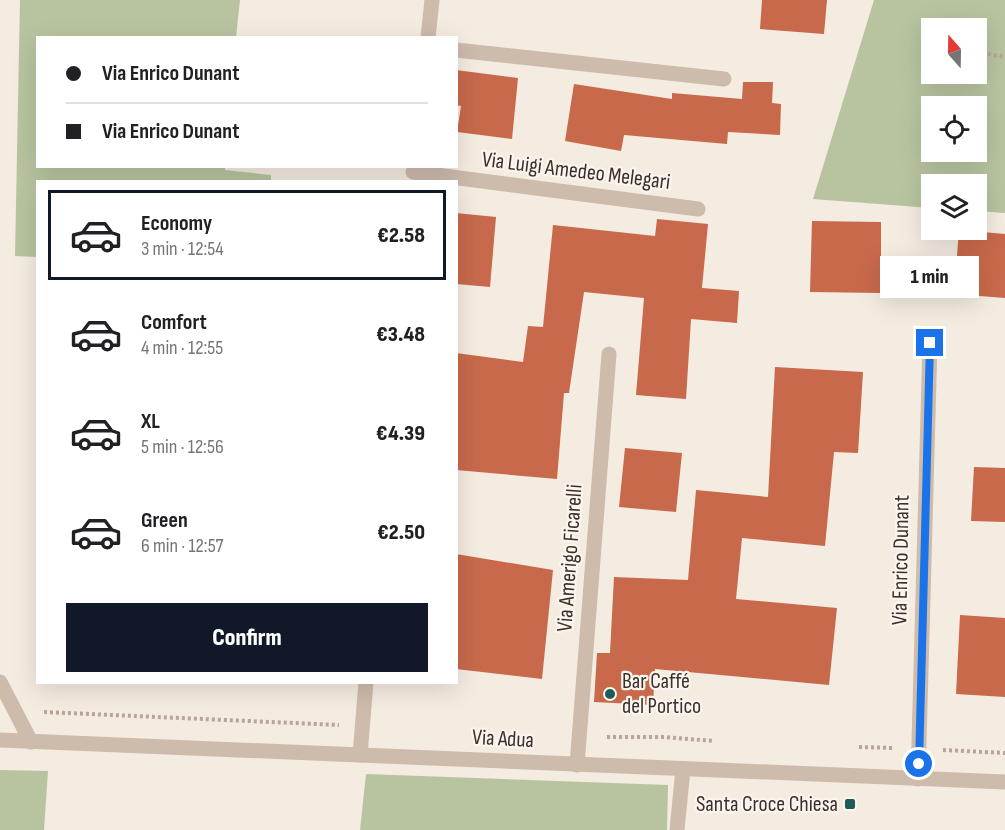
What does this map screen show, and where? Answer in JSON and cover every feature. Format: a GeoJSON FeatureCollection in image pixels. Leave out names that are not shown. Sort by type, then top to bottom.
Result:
{"type":"FeatureCollection","features":[{"type":"Feature","properties":{"kind":"street"},"geometry":{"type":"LineString","coordinates":[[428,36],[432,0]]}},
{"type":"Feature","properties":{"kind":"street"},"geometry":{"type":"LineString","coordinates":[[458,50],[724,79]]}},
{"type":"Feature","properties":{"kind":"street","name":"Via Luigi Amedeo Melegari"},"geometry":{"type":"LineString","coordinates":[[413,173],[698,209]]}},
{"type":"Feature","properties":{"kind":"street","name":"Via Enrico Dunant"},"geometry":{"type":"LineString","coordinates":[[918,779],[930,343]]}},
{"type":"Feature","properties":{"kind":"street","name":"Via Amerigo Ficarelli"},"geometry":{"type":"LineString","coordinates":[[577,765],[609,354]]}},
{"type":"Feature","properties":{"kind":"street"},"geometry":{"type":"LineString","coordinates":[[0,682],[31,742]]}},
{"type":"Feature","properties":{"kind":"street"},"geometry":{"type":"LineString","coordinates":[[360,755],[366,684]]}},
{"type":"Feature","properties":{"kind":"street","name":"Via Adua"},"geometry":{"type":"LineString","coordinates":[[0,740],[1005,782]]}},
{"type":"Feature","properties":{"kind":"street"},"geometry":{"type":"LineString","coordinates":[[677,830],[683,769]]}},
{"type":"Feature","properties":{"kind":"path"},"geometry":{"type":"LineString","coordinates":[[987,54],[1005,57]]}},
{"type":"Feature","properties":{"kind":"green space"},"geometry":{"type":"Polygon","coordinates":[[[20,0],[240,0],[236,36],[36,36],[36,168],[225,168],[225,170],[271,175],[271,180],[36,180],[36,257],[15,256],[20,0]]]}},
{"type":"Feature","properties":{"kind":"green space"},"geometry":{"type":"Polygon","coordinates":[[[874,0],[1005,0],[1005,213],[987,212],[987,174],[921,174],[921,207],[813,199],[874,0]]]}},
{"type":"Feature","properties":{"kind":"green space"},"geometry":{"type":"Polygon","coordinates":[[[0,770],[48,771],[44,830],[0,830],[0,770]]]}},
{"type":"Feature","properties":{"kind":"green space"},"geometry":{"type":"Polygon","coordinates":[[[366,774],[668,785],[667,830],[360,830],[366,774]]]}},
{"type":"Feature","properties":{"kind":"building"},"geometry":{"type":"Polygon","coordinates":[[[762,0],[827,0],[824,34],[760,29],[762,0]]]}},
{"type":"Feature","properties":{"kind":"building"},"geometry":{"type":"Polygon","coordinates":[[[458,70],[518,78],[512,139],[458,132],[461,106],[458,105],[458,70]]]}},
{"type":"Feature","properties":{"kind":"building"},"geometry":{"type":"Polygon","coordinates":[[[743,82],[773,82],[772,103],[781,104],[780,135],[728,132],[727,144],[624,135],[621,151],[565,141],[574,84],[672,99],[672,93],[742,99],[743,82]]]}},
{"type":"Feature","properties":{"kind":"building"},"geometry":{"type":"Polygon","coordinates":[[[458,213],[496,217],[490,287],[458,284],[458,213]]]}},
{"type":"Feature","properties":{"kind":"building"},"geometry":{"type":"Polygon","coordinates":[[[657,219],[708,224],[702,288],[739,291],[737,323],[691,319],[686,399],[636,395],[644,298],[584,292],[569,393],[564,393],[557,479],[458,470],[458,353],[523,362],[528,326],[543,327],[553,225],[655,236],[657,219]]]}},
{"type":"Feature","properties":{"kind":"building"},"geometry":{"type":"Polygon","coordinates":[[[812,221],[881,222],[881,293],[810,292],[812,221]]]}},
{"type":"Feature","properties":{"kind":"building"},"geometry":{"type":"Polygon","coordinates":[[[987,232],[1005,234],[1005,298],[954,294],[958,240],[987,240],[987,232]]]}},
{"type":"Feature","properties":{"kind":"building"},"geometry":{"type":"Polygon","coordinates":[[[775,367],[863,372],[858,453],[834,452],[825,546],[742,538],[736,599],[837,608],[829,685],[655,669],[653,705],[594,702],[597,653],[610,653],[614,577],[688,580],[696,490],[768,497],[775,367]]]}},
{"type":"Feature","properties":{"kind":"building"},"geometry":{"type":"Polygon","coordinates":[[[625,448],[682,453],[676,512],[619,507],[625,448]]]}},
{"type":"Feature","properties":{"kind":"building"},"geometry":{"type":"Polygon","coordinates":[[[974,467],[1005,468],[1005,522],[971,521],[974,467]]]}},
{"type":"Feature","properties":{"kind":"building"},"geometry":{"type":"Polygon","coordinates":[[[458,554],[553,570],[542,679],[458,669],[458,554]]]}},
{"type":"Feature","properties":{"kind":"building"},"geometry":{"type":"Polygon","coordinates":[[[960,615],[1005,618],[1005,697],[956,694],[960,615]]]}},
{"type":"Feature","properties":{"kind":"place","name":"Bar Caffé del Portico"},"geometry":{"type":"Point","coordinates":[610,694]}},
{"type":"Feature","properties":{"kind":"place","name":"Santa Croce Chiesa"},"geometry":{"type":"Point","coordinates":[850,804]}},
{"type":"Feature","properties":{"kind":"route"},"geometry":{"type":"LineString","coordinates":[[919,764],[930,343]]}}]}
